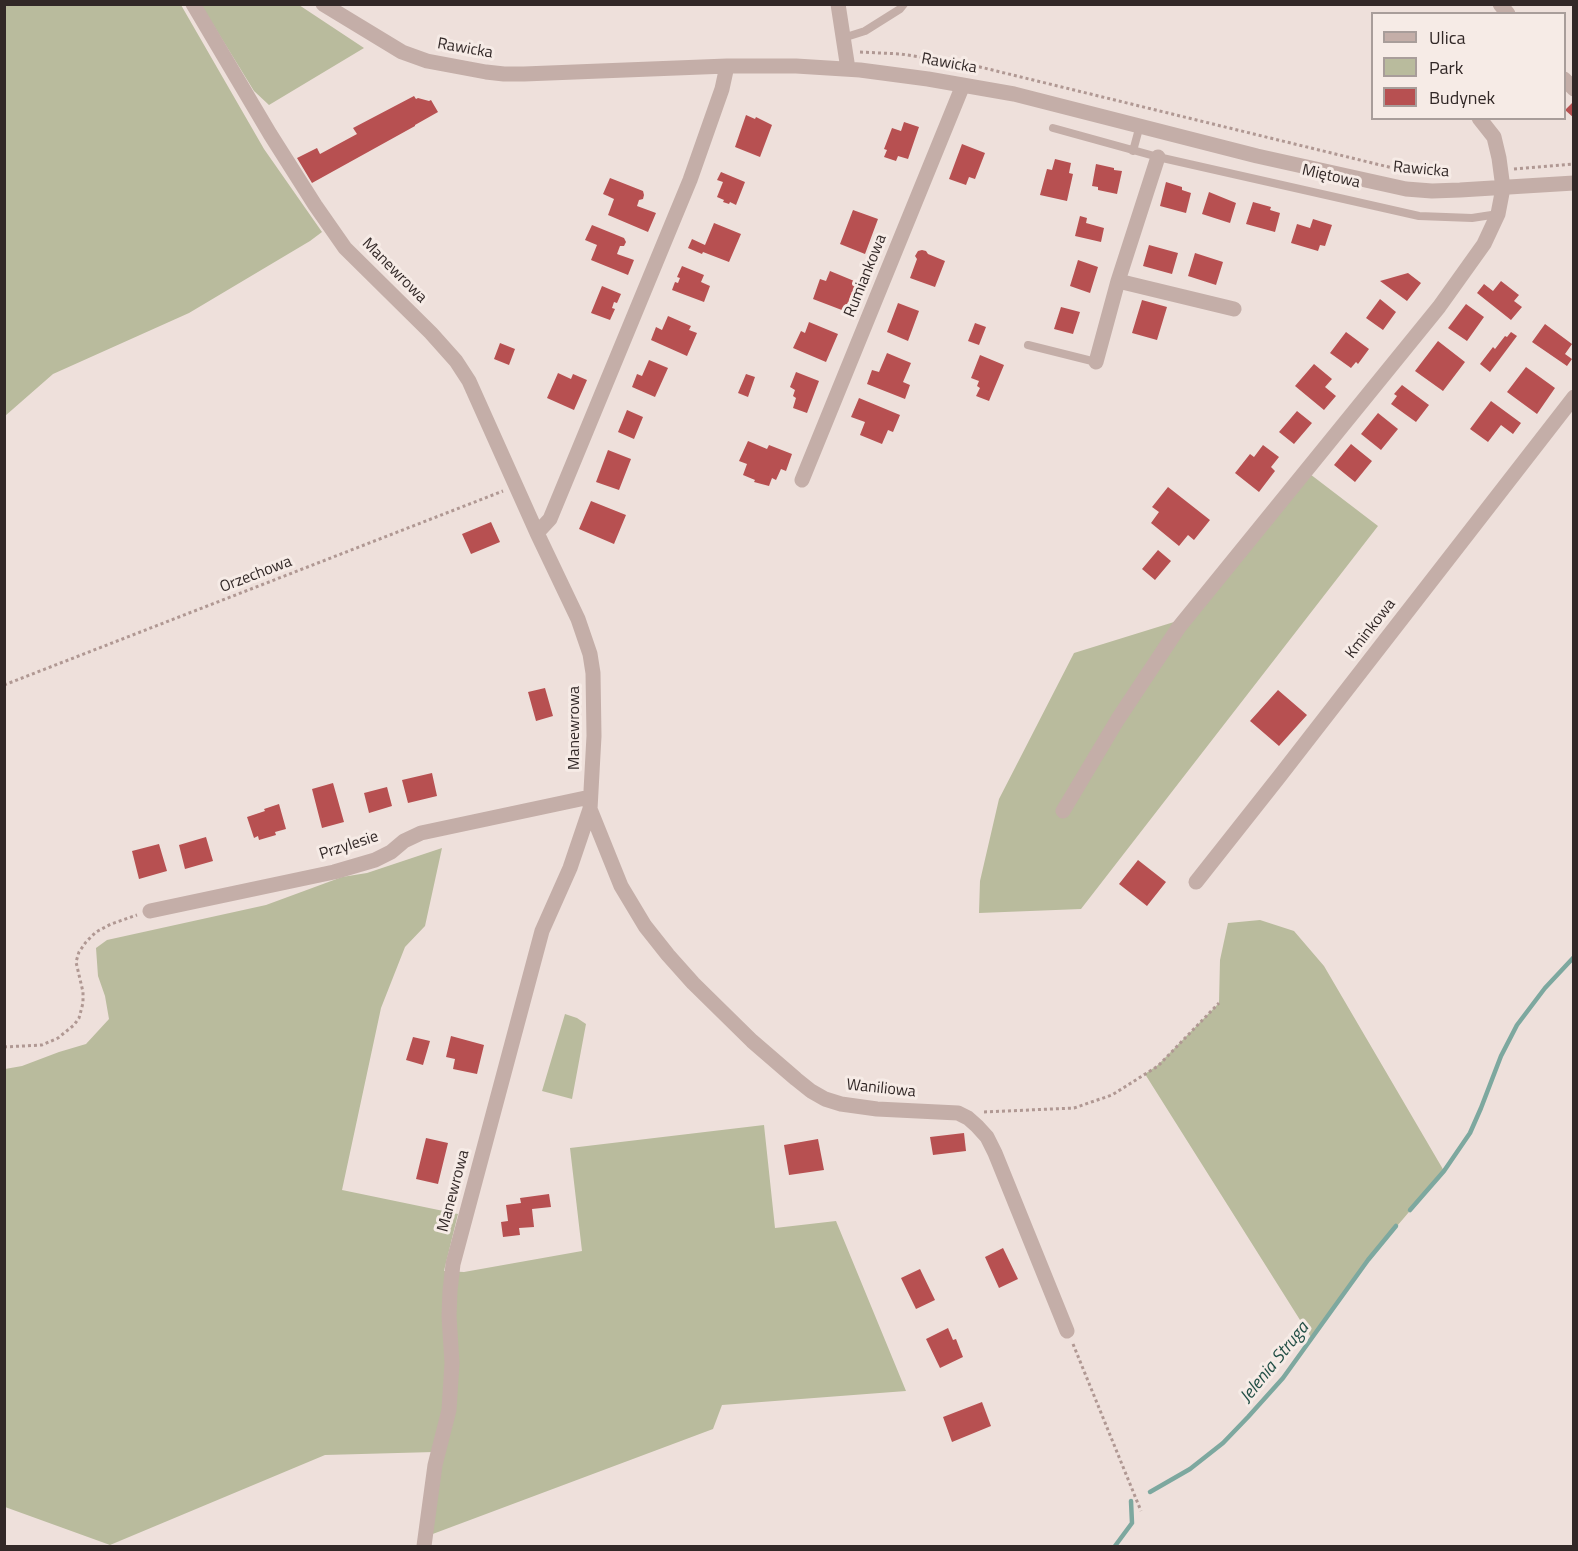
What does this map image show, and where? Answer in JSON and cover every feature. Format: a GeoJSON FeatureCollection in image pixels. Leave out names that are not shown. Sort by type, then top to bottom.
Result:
{"type":"FeatureCollection","features":[{"type":"Feature","properties":{"kind":"street","name":"Manewrowa"},"geometry":{"type":"LineString","coordinates":[[193,4],[270,134],[345,248],[431,333],[461,369],[475,392],[578,619],[590,654],[593,673],[594,736],[590,803],[570,868],[542,931],[453,1264],[449,1316],[452,1363],[449,1410],[435,1465],[424,1546]]}},
{"type":"Feature","properties":{"kind":"street","name":"Rawicka"},"geometry":{"type":"LineString","coordinates":[[323,4],[402,52],[427,61],[486,72],[524,74],[727,66],[796,66],[888,73],[1014,94],[1257,156],[1407,189],[1432,191],[1574,183]]}},
{"type":"Feature","properties":{"kind":"street"},"geometry":{"type":"LineString","coordinates":[[838,4],[848,69]]}},
{"type":"Feature","properties":{"kind":"street"},"geometry":{"type":"LineString","coordinates":[[537,532],[550,519],[686,190],[722,89],[727,66]]}},
{"type":"Feature","properties":{"kind":"street","name":"Rumiankowa"},"geometry":{"type":"LineString","coordinates":[[802,480],[963,85]]}},
{"type":"Feature","properties":{"kind":"street"},"geometry":{"type":"LineString","coordinates":[[1063,811],[1118,719],[1179,627],[1439,307],[1484,244],[1498,214],[1503,188],[1494,137],[1481,120]]}},
{"type":"Feature","properties":{"kind":"street"},"geometry":{"type":"LineString","coordinates":[[1096,362],[1118,281],[1158,158]]}},
{"type":"Feature","properties":{"kind":"street"},"geometry":{"type":"LineString","coordinates":[[1118,281],[1234,309]]}},
{"type":"Feature","properties":{"kind":"street","name":"Kminkowa"},"geometry":{"type":"LineString","coordinates":[[1196,882],[1574,397]]}},
{"type":"Feature","properties":{"kind":"street","name":"Przylesie"},"geometry":{"type":"LineString","coordinates":[[150,911],[334,872],[375,860],[421,833],[590,803]]}},
{"type":"Feature","properties":{"kind":"street","name":"Waniliowa"},"geometry":{"type":"LineString","coordinates":[[590,803],[621,886],[645,926],[693,983],[752,1041],[796,1079],[825,1099],[840,1104],[877,1109],[958,1113]]}},
{"type":"Feature","properties":{"kind":"street"},"geometry":{"type":"LineString","coordinates":[[958,1113],[974,1121],[987,1137],[1067,1331]]}},
{"type":"Feature","properties":{"kind":"lane"},"geometry":{"type":"LineString","coordinates":[[843,38],[865,31],[900,9],[904,4]]}},
{"type":"Feature","properties":{"kind":"lane"},"geometry":{"type":"LineString","coordinates":[[1133,150],[1140,125]]}},
{"type":"Feature","properties":{"kind":"lane","name":"Miętowa"},"geometry":{"type":"LineString","coordinates":[[1053,128],[1158,158],[1419,216],[1472,218],[1498,214]]}},
{"type":"Feature","properties":{"kind":"lane"},"geometry":{"type":"LineString","coordinates":[[1028,345],[1096,362]]}},
{"type":"Feature","properties":{"kind":"path","name":"Orzechowa"},"geometry":{"type":"LineString","coordinates":[[4,685],[516,486]]}},
{"type":"Feature","properties":{"kind":"path"},"geometry":{"type":"LineString","coordinates":[[4,1047],[42,1045],[58,1038],[74,1025],[79,1018],[83,1003],[83,992],[76,962],[79,952],[96,932],[111,924],[150,911]]}},
{"type":"Feature","properties":{"kind":"path"},"geometry":{"type":"LineString","coordinates":[[958,1113],[1074,1108],[1112,1095],[1158,1065],[1219,1003]]}},
{"type":"Feature","properties":{"kind":"path"},"geometry":{"type":"LineString","coordinates":[[1067,1331],[1141,1511]]}},
{"type":"Feature","properties":{"kind":"green space"},"geometry":{"type":"Polygon","coordinates":[[[5,4],[181,5],[264,149],[322,232],[189,313],[53,374],[5,416],[5,4]]]}},
{"type":"Feature","properties":{"kind":"green space"},"geometry":{"type":"Polygon","coordinates":[[[201,5],[299,5],[364,48],[269,105],[254,91],[201,5]]]}},
{"type":"Feature","properties":{"kind":"green space"},"geometry":{"type":"Polygon","coordinates":[[[1306,471],[1378,526],[1081,909],[979,913],[980,881],[999,799],[1074,653],[1174,622],[1306,471]]]}},
{"type":"Feature","properties":{"kind":"green space"},"geometry":{"type":"Polygon","coordinates":[[[442,848],[425,926],[405,947],[381,1008],[342,1190],[458,1214],[444,1271],[464,1272],[582,1251],[570,1148],[764,1125],[775,1228],[836,1221],[906,1391],[722,1405],[713,1429],[430,1535],[434,1452],[325,1455],[110,1545],[5,1507],[5,1069],[22,1066],[86,1044],[109,1019],[105,996],[98,976],[96,948],[107,940],[266,905],[342,877],[367,873],[442,848]]]}},
{"type":"Feature","properties":{"kind":"green space"},"geometry":{"type":"Polygon","coordinates":[[[1260,920],[1294,931],[1324,966],[1444,1171],[1368,1260],[1312,1339],[1145,1074],[1158,1065],[1219,1003],[1220,960],[1228,923],[1260,920]]]}},
{"type":"Feature","properties":{"kind":"green space"},"geometry":{"type":"Polygon","coordinates":[[[565,1014],[586,1024],[572,1099],[542,1091],[565,1014]]]}},
{"type":"Feature","properties":{"kind":"building"},"geometry":{"type":"Polygon","coordinates":[[[414,96],[416,99],[431,100],[438,112],[312,183],[297,158],[317,148],[320,154],[357,134],[353,128],[414,96]]]}},
{"type":"Feature","properties":{"kind":"building"},"geometry":{"type":"Polygon","coordinates":[[[1574,101],[1574,118],[1566,111],[1574,101]]]}},
{"type":"Feature","properties":{"kind":"building"},"geometry":{"type":"Polygon","coordinates":[[[746,115],[772,125],[760,157],[735,147],[746,115]]]}},
{"type":"Feature","properties":{"kind":"building"},"geometry":{"type":"Polygon","coordinates":[[[904,122],[919,127],[908,159],[898,156],[896,161],[884,157],[887,150],[884,149],[892,128],[901,131],[904,122]]]}},
{"type":"Feature","properties":{"kind":"building"},"geometry":{"type":"Polygon","coordinates":[[[962,144],[985,153],[975,179],[969,177],[966,185],[949,179],[962,144]]]}},
{"type":"Feature","properties":{"kind":"building"},"geometry":{"type":"Polygon","coordinates":[[[1055,159],[1071,163],[1069,173],[1073,174],[1067,201],[1040,195],[1047,169],[1052,170],[1055,159]]]}},
{"type":"Feature","properties":{"kind":"building"},"geometry":{"type":"Polygon","coordinates":[[[1096,164],[1122,171],[1117,194],[1098,190],[1098,187],[1092,186],[1096,164]]]}},
{"type":"Feature","properties":{"kind":"building"},"geometry":{"type":"Polygon","coordinates":[[[721,172],[745,182],[736,205],[723,202],[724,200],[717,197],[723,182],[717,180],[721,172]]]}},
{"type":"Feature","properties":{"kind":"building"},"geometry":{"type":"Polygon","coordinates":[[[610,178],[643,191],[643,199],[639,200],[637,206],[656,213],[648,232],[608,215],[614,199],[603,194],[610,178]]]}},
{"type":"Feature","properties":{"kind":"building"},"geometry":{"type":"Polygon","coordinates":[[[1166,182],[1182,187],[1182,190],[1191,193],[1186,213],[1160,206],[1166,182]]]}},
{"type":"Feature","properties":{"kind":"building"},"geometry":{"type":"Polygon","coordinates":[[[1209,192],[1236,203],[1230,223],[1202,214],[1209,192]]]}},
{"type":"Feature","properties":{"kind":"building"},"geometry":{"type":"Polygon","coordinates":[[[1253,202],[1271,207],[1270,210],[1280,213],[1275,232],[1246,224],[1253,202]]]}},
{"type":"Feature","properties":{"kind":"building"},"geometry":{"type":"Polygon","coordinates":[[[853,210],[878,219],[865,254],[840,244],[853,210]]]}},
{"type":"Feature","properties":{"kind":"building"},"geometry":{"type":"Polygon","coordinates":[[[1080,216],[1087,218],[1086,223],[1104,228],[1101,242],[1075,236],[1080,216]]]}},
{"type":"Feature","properties":{"kind":"building"},"geometry":{"type":"Polygon","coordinates":[[[1313,219],[1332,225],[1325,246],[1320,245],[1318,251],[1291,243],[1297,224],[1310,228],[1313,219]]]}},
{"type":"Feature","properties":{"kind":"building"},"geometry":{"type":"Polygon","coordinates":[[[714,223],[741,234],[729,262],[688,248],[692,239],[705,245],[714,223]]]}},
{"type":"Feature","properties":{"kind":"building"},"geometry":{"type":"Polygon","coordinates":[[[592,225],[624,238],[626,242],[624,246],[620,246],[617,254],[634,260],[628,275],[591,260],[597,245],[585,240],[592,225]]]}},
{"type":"Feature","properties":{"kind":"building"},"geometry":{"type":"Polygon","coordinates":[[[1149,245],[1178,253],[1172,274],[1143,266],[1149,245]]]}},
{"type":"Feature","properties":{"kind":"building"},"geometry":{"type":"Polygon","coordinates":[[[922,250],[945,261],[935,287],[910,278],[917,259],[915,256],[918,251],[922,250]]]}},
{"type":"Feature","properties":{"kind":"building"},"geometry":{"type":"Polygon","coordinates":[[[1195,253],[1223,262],[1216,285],[1188,276],[1195,253]]]}},
{"type":"Feature","properties":{"kind":"building"},"geometry":{"type":"Polygon","coordinates":[[[1078,260],[1098,267],[1090,293],[1070,286],[1078,260]]]}},
{"type":"Feature","properties":{"kind":"building"},"geometry":{"type":"Polygon","coordinates":[[[682,266],[704,275],[701,282],[710,286],[704,302],[672,290],[675,282],[678,283],[680,278],[677,277],[682,266]]]}},
{"type":"Feature","properties":{"kind":"building"},"geometry":{"type":"Polygon","coordinates":[[[830,271],[859,283],[847,312],[813,299],[820,279],[826,281],[830,271]]]}},
{"type":"Feature","properties":{"kind":"building"},"geometry":{"type":"Polygon","coordinates":[[[1408,273],[1421,283],[1407,301],[1380,281],[1408,273]]]}},
{"type":"Feature","properties":{"kind":"building"},"geometry":{"type":"Polygon","coordinates":[[[1501,281],[1519,295],[1514,301],[1522,307],[1511,320],[1477,293],[1484,284],[1493,291],[1501,281]]]}},
{"type":"Feature","properties":{"kind":"building"},"geometry":{"type":"Polygon","coordinates":[[[602,286],[621,294],[617,303],[614,302],[612,308],[615,309],[610,320],[591,313],[602,286]]]}},
{"type":"Feature","properties":{"kind":"building"},"geometry":{"type":"Polygon","coordinates":[[[1380,299],[1396,312],[1383,330],[1366,318],[1380,299]]]}},
{"type":"Feature","properties":{"kind":"building"},"geometry":{"type":"Polygon","coordinates":[[[1142,300],[1167,307],[1157,340],[1132,333],[1142,300]]]}},
{"type":"Feature","properties":{"kind":"building"},"geometry":{"type":"Polygon","coordinates":[[[898,303],[919,311],[908,341],[887,332],[898,303]]]}},
{"type":"Feature","properties":{"kind":"building"},"geometry":{"type":"Polygon","coordinates":[[[1466,304],[1484,317],[1467,341],[1448,328],[1466,304]]]}},
{"type":"Feature","properties":{"kind":"building"},"geometry":{"type":"Polygon","coordinates":[[[1061,307],[1080,312],[1073,334],[1054,329],[1061,307]]]}},
{"type":"Feature","properties":{"kind":"building"},"geometry":{"type":"Polygon","coordinates":[[[668,316],[691,326],[689,330],[697,333],[687,356],[651,340],[656,327],[662,330],[668,316]]]}},
{"type":"Feature","properties":{"kind":"building"},"geometry":{"type":"Polygon","coordinates":[[[809,322],[838,334],[826,362],[793,348],[801,331],[805,333],[809,322]]]}},
{"type":"Feature","properties":{"kind":"building"},"geometry":{"type":"Polygon","coordinates":[[[975,323],[986,327],[979,345],[968,341],[975,323]]]}},
{"type":"Feature","properties":{"kind":"building"},"geometry":{"type":"Polygon","coordinates":[[[1545,324],[1572,344],[1565,354],[1572,359],[1567,366],[1532,342],[1545,324]]]}},
{"type":"Feature","properties":{"kind":"building"},"geometry":{"type":"Polygon","coordinates":[[[1346,332],[1369,349],[1358,364],[1356,362],[1351,368],[1330,353],[1346,332]]]}},
{"type":"Feature","properties":{"kind":"building"},"geometry":{"type":"Polygon","coordinates":[[[1511,332],[1517,336],[1490,372],[1480,364],[1493,347],[1495,349],[1511,332]]]}},
{"type":"Feature","properties":{"kind":"building"},"geometry":{"type":"Polygon","coordinates":[[[1438,341],[1465,362],[1443,391],[1415,371],[1438,341]]]}},
{"type":"Feature","properties":{"kind":"building"},"geometry":{"type":"Polygon","coordinates":[[[500,343],[515,349],[509,365],[494,359],[500,343]]]}},
{"type":"Feature","properties":{"kind":"building"},"geometry":{"type":"Polygon","coordinates":[[[887,353],[911,363],[903,382],[910,385],[905,399],[867,384],[872,370],[879,372],[887,353]]]}},
{"type":"Feature","properties":{"kind":"building"},"geometry":{"type":"Polygon","coordinates":[[[980,355],[1004,365],[989,401],[976,396],[980,388],[977,386],[979,381],[971,378],[980,355]]]}},
{"type":"Feature","properties":{"kind":"building"},"geometry":{"type":"Polygon","coordinates":[[[649,360],[668,368],[655,397],[632,387],[637,374],[642,376],[649,360]]]}},
{"type":"Feature","properties":{"kind":"building"},"geometry":{"type":"Polygon","coordinates":[[[1314,364],[1332,379],[1325,387],[1336,396],[1324,410],[1295,386],[1314,364]]]}},
{"type":"Feature","properties":{"kind":"building"},"geometry":{"type":"Polygon","coordinates":[[[1526,367],[1555,388],[1537,414],[1507,392],[1526,367]]]}},
{"type":"Feature","properties":{"kind":"building"},"geometry":{"type":"Polygon","coordinates":[[[796,372],[819,381],[807,413],[793,408],[796,398],[793,396],[795,390],[790,387],[796,372]]]}},
{"type":"Feature","properties":{"kind":"building"},"geometry":{"type":"Polygon","coordinates":[[[558,373],[571,379],[573,374],[587,380],[574,410],[547,398],[558,373]]]}},
{"type":"Feature","properties":{"kind":"building"},"geometry":{"type":"Polygon","coordinates":[[[746,374],[755,377],[748,397],[738,393],[746,374]]]}},
{"type":"Feature","properties":{"kind":"building"},"geometry":{"type":"Polygon","coordinates":[[[1402,385],[1429,405],[1416,422],[1391,404],[1397,396],[1394,394],[1402,385]]]}},
{"type":"Feature","properties":{"kind":"building"},"geometry":{"type":"Polygon","coordinates":[[[859,398],[900,415],[893,432],[888,430],[882,444],[860,435],[865,422],[851,417],[859,398]]]}},
{"type":"Feature","properties":{"kind":"building"},"geometry":{"type":"Polygon","coordinates":[[[1491,401],[1521,423],[1513,434],[1501,425],[1488,442],[1470,429],[1491,401]]]}},
{"type":"Feature","properties":{"kind":"building"},"geometry":{"type":"Polygon","coordinates":[[[627,410],[643,417],[634,439],[618,432],[627,410]]]}},
{"type":"Feature","properties":{"kind":"building"},"geometry":{"type":"Polygon","coordinates":[[[1297,411],[1312,423],[1294,444],[1279,432],[1297,411]]]}},
{"type":"Feature","properties":{"kind":"building"},"geometry":{"type":"Polygon","coordinates":[[[1378,413],[1398,429],[1381,450],[1361,434],[1378,413]]]}},
{"type":"Feature","properties":{"kind":"building"},"geometry":{"type":"Polygon","coordinates":[[[748,441],[767,449],[769,445],[792,454],[786,471],[781,469],[776,480],[772,478],[769,486],[754,482],[755,480],[743,475],[747,464],[739,461],[748,441]]]}},
{"type":"Feature","properties":{"kind":"building"},"geometry":{"type":"Polygon","coordinates":[[[1351,444],[1372,461],[1355,482],[1334,465],[1351,444]]]}},
{"type":"Feature","properties":{"kind":"building"},"geometry":{"type":"Polygon","coordinates":[[[1263,445],[1279,457],[1271,467],[1275,471],[1259,492],[1235,473],[1250,454],[1254,457],[1263,445]]]}},
{"type":"Feature","properties":{"kind":"building"},"geometry":{"type":"Polygon","coordinates":[[[608,450],[631,459],[619,490],[596,482],[608,450]]]}},
{"type":"Feature","properties":{"kind":"building"},"geometry":{"type":"Polygon","coordinates":[[[1168,487],[1210,520],[1194,540],[1188,535],[1179,546],[1151,523],[1159,512],[1152,507],[1168,487]]]}},
{"type":"Feature","properties":{"kind":"building"},"geometry":{"type":"Polygon","coordinates":[[[591,501],[626,515],[614,544],[579,529],[591,501]]]}},
{"type":"Feature","properties":{"kind":"building"},"geometry":{"type":"Polygon","coordinates":[[[491,522],[500,542],[471,554],[462,534],[491,522]]]}},
{"type":"Feature","properties":{"kind":"building"},"geometry":{"type":"Polygon","coordinates":[[[1158,550],[1171,561],[1155,580],[1142,569],[1158,550]]]}},
{"type":"Feature","properties":{"kind":"building"},"geometry":{"type":"Polygon","coordinates":[[[545,688],[553,716],[536,721],[528,692],[545,688]]]}},
{"type":"Feature","properties":{"kind":"building"},"geometry":{"type":"Polygon","coordinates":[[[1278,690],[1307,715],[1279,746],[1250,721],[1278,690]]]}},
{"type":"Feature","properties":{"kind":"building"},"geometry":{"type":"Polygon","coordinates":[[[432,773],[437,796],[408,803],[402,780],[432,773]]]}},
{"type":"Feature","properties":{"kind":"building"},"geometry":{"type":"Polygon","coordinates":[[[333,783],[344,822],[322,828],[312,789],[333,783]]]}},
{"type":"Feature","properties":{"kind":"building"},"geometry":{"type":"Polygon","coordinates":[[[387,787],[392,806],[369,813],[364,793],[387,787]]]}},
{"type":"Feature","properties":{"kind":"building"},"geometry":{"type":"Polygon","coordinates":[[[279,804],[286,829],[259,840],[258,836],[254,838],[247,817],[279,804]]]}},
{"type":"Feature","properties":{"kind":"building"},"geometry":{"type":"Polygon","coordinates":[[[206,837],[213,861],[185,869],[179,845],[206,837]]]}},
{"type":"Feature","properties":{"kind":"building"},"geometry":{"type":"Polygon","coordinates":[[[159,844],[167,871],[139,879],[132,851],[159,844]]]}},
{"type":"Feature","properties":{"kind":"building"},"geometry":{"type":"Polygon","coordinates":[[[1138,860],[1166,882],[1147,906],[1119,884],[1138,860]]]}},
{"type":"Feature","properties":{"kind":"building"},"geometry":{"type":"Polygon","coordinates":[[[451,1036],[484,1045],[477,1074],[453,1069],[455,1059],[446,1057],[451,1036]]]}},
{"type":"Feature","properties":{"kind":"building"},"geometry":{"type":"Polygon","coordinates":[[[413,1037],[430,1041],[423,1065],[406,1060],[413,1037]]]}},
{"type":"Feature","properties":{"kind":"building"},"geometry":{"type":"Polygon","coordinates":[[[964,1133],[966,1151],[933,1155],[930,1137],[964,1133]]]}},
{"type":"Feature","properties":{"kind":"building"},"geometry":{"type":"Polygon","coordinates":[[[426,1138],[448,1143],[438,1184],[416,1179],[426,1138]]]}},
{"type":"Feature","properties":{"kind":"building"},"geometry":{"type":"Polygon","coordinates":[[[818,1139],[824,1170],[789,1175],[784,1145],[818,1139]]]}},
{"type":"Feature","properties":{"kind":"building"},"geometry":{"type":"Polygon","coordinates":[[[549,1194],[551,1207],[532,1209],[534,1227],[519,1228],[520,1235],[503,1237],[501,1222],[508,1221],[506,1205],[521,1203],[520,1198],[549,1194]]]}},
{"type":"Feature","properties":{"kind":"building"},"geometry":{"type":"Polygon","coordinates":[[[1003,1248],[1018,1279],[999,1288],[985,1257],[1003,1248]]]}},
{"type":"Feature","properties":{"kind":"building"},"geometry":{"type":"Polygon","coordinates":[[[920,1269],[935,1300],[916,1309],[901,1278],[920,1269]]]}},
{"type":"Feature","properties":{"kind":"building"},"geometry":{"type":"Polygon","coordinates":[[[948,1328],[953,1340],[956,1339],[963,1357],[940,1368],[926,1339],[948,1328]]]}},
{"type":"Feature","properties":{"kind":"building"},"geometry":{"type":"Polygon","coordinates":[[[982,1402],[991,1426],[952,1442],[943,1417],[982,1402]]]}},
{"type":"Feature","properties":{"kind":"waterway","name":"Jelenia Struga"},"geometry":{"type":"LineString","coordinates":[[1410,1210],[1444,1171],[1470,1133],[1501,1056],[1517,1025],[1545,988],[1574,957]]}},
{"type":"Feature","properties":{"kind":"waterway","name":"Jelenia Struga"},"geometry":{"type":"LineString","coordinates":[[1150,1492],[1190,1469],[1223,1443],[1248,1417],[1283,1378],[1368,1260],[1396,1226]]}},
{"type":"Feature","properties":{"kind":"waterway","name":"Jelenia Struga"},"geometry":{"type":"LineString","coordinates":[[1115,1546],[1132,1523],[1131,1501]]}}]}
